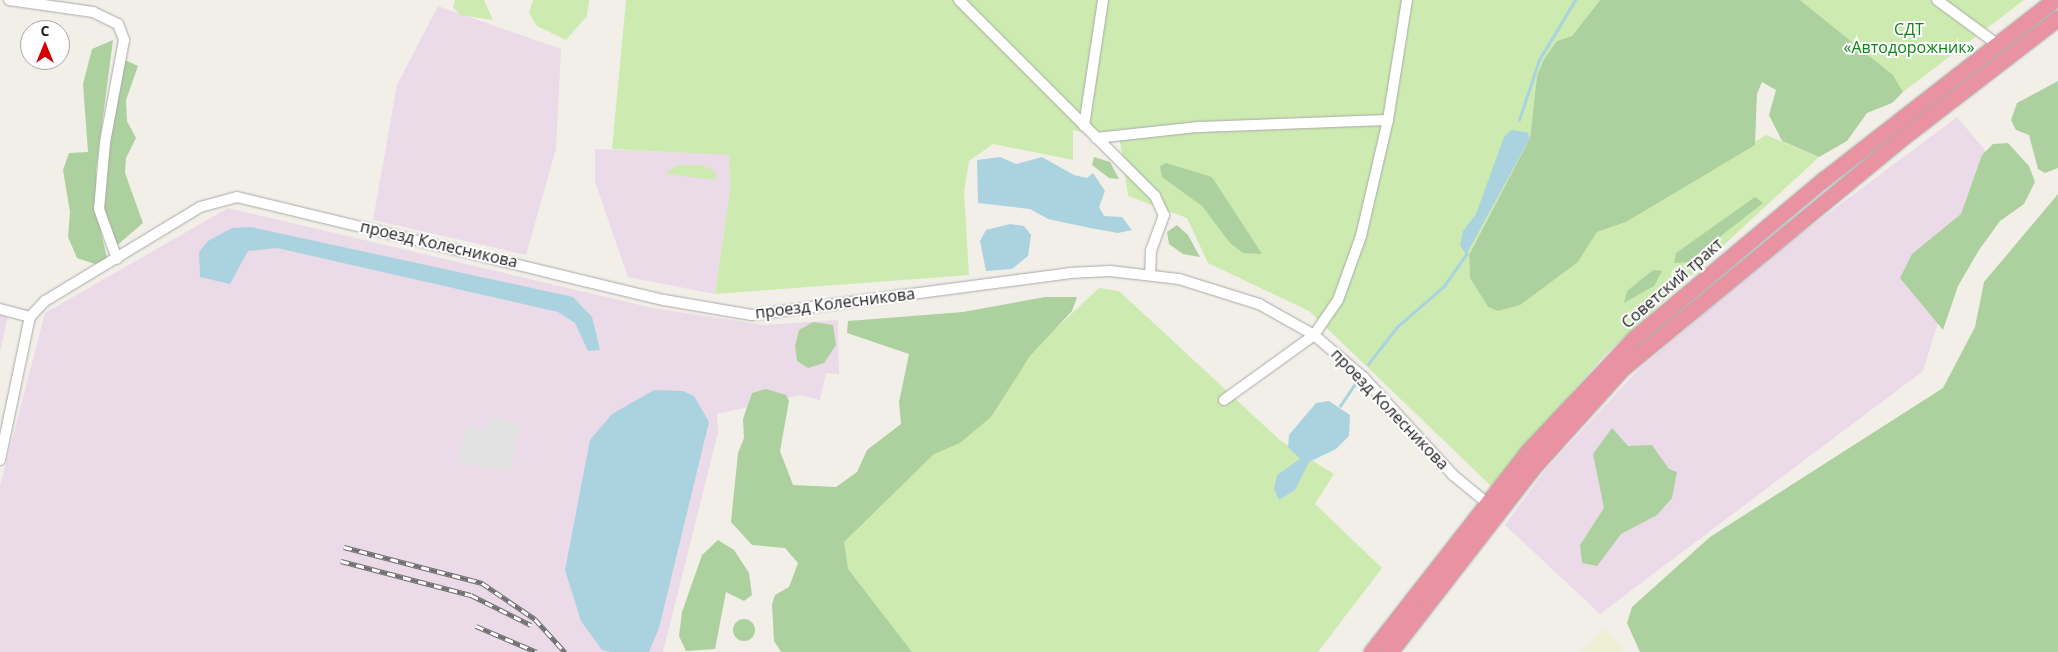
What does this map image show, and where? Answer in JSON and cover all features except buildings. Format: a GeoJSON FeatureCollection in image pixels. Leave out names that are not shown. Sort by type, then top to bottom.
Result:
{"type":"FeatureCollection","features":[{"type":"Feature","properties":{"kind":"highway","name":"Советский тракт"},"geometry":{"type":"LineString","coordinates":[[1390,652],[1492,508],[1528,451],[1633,339],[1824,179],[2054,0]]}},
{"type":"Feature","properties":{"kind":"highway","name":"Советский тракт"},"geometry":{"type":"LineString","coordinates":[[1371,652],[1492,508],[1641,352],[2058,18]]}},
{"type":"Feature","properties":{"kind":"street"},"geometry":{"type":"LineString","coordinates":[[9,0],[93,12],[118,24],[124,40],[105,143],[99,208],[117,259]]}},
{"type":"Feature","properties":{"kind":"street"},"geometry":{"type":"LineString","coordinates":[[959,0],[1155,196],[1164,216],[1151,250],[1150,273]]}},
{"type":"Feature","properties":{"kind":"street"},"geometry":{"type":"LineString","coordinates":[[1084,126],[1103,0]]}},
{"type":"Feature","properties":{"kind":"street"},"geometry":{"type":"LineString","coordinates":[[1224,400],[1314,335],[1338,300],[1361,236],[1388,120],[1407,0]]}},
{"type":"Feature","properties":{"kind":"street"},"geometry":{"type":"LineString","coordinates":[[1937,0],[1997,44]]}},
{"type":"Feature","properties":{"kind":"street"},"geometry":{"type":"LineString","coordinates":[[1096,138],[1198,127],[1388,120]]}},
{"type":"Feature","properties":{"kind":"street","name":"проезд Колесникова"},"geometry":{"type":"LineString","coordinates":[[30,317],[45,301],[200,207],[237,197],[664,300],[752,315],[1069,273],[1150,273],[1238,296],[1314,335],[1358,372],[1453,475],[1492,508]]}},
{"type":"Feature","properties":{"kind":"street"},"geometry":{"type":"LineString","coordinates":[[0,309],[30,317],[0,460]]}},
{"type":"Feature","properties":{"kind":"shaded area"},"geometry":{"type":"Polygon","coordinates":[[[438,6],[561,49],[556,149],[526,255],[373,220],[397,85],[438,6]]]}},
{"type":"Feature","properties":{"kind":"shaded area"},"geometry":{"type":"Polygon","coordinates":[[[1957,117],[1990,156],[1923,371],[1600,614],[1505,525],[1546,469],[1639,369],[1770,257],[1957,117]]]}},
{"type":"Feature","properties":{"kind":"shaded area"},"geometry":{"type":"Polygon","coordinates":[[[595,149],[729,154],[730,190],[715,294],[628,277],[595,182],[595,149]]]}},
{"type":"Feature","properties":{"kind":"shaded area"},"geometry":{"type":"Polygon","coordinates":[[[228,208],[653,308],[764,325],[838,320],[839,374],[826,373],[820,400],[800,395],[717,414],[718,433],[663,652],[0,652],[0,486],[45,313],[228,208]]]}},
{"type":"Feature","properties":{"kind":"shaded area"},"geometry":{"type":"Polygon","coordinates":[[[0,314],[8,316],[0,352],[0,314]]]}},
{"type":"Feature","properties":{"kind":"shaded area"},"geometry":{"type":"Polygon","coordinates":[[[491,417],[521,424],[510,473],[457,462],[468,425],[485,430],[491,417]]]}},
{"type":"Feature","properties":{"kind":"green space"},"geometry":{"type":"Polygon","coordinates":[[[455,0],[484,0],[493,20],[460,15],[453,7],[455,0]]]}},
{"type":"Feature","properties":{"kind":"green space"},"geometry":{"type":"Polygon","coordinates":[[[533,0],[589,0],[587,16],[566,40],[537,26],[529,13],[533,0]]]}},
{"type":"Feature","properties":{"kind":"green space"},"geometry":{"type":"Polygon","coordinates":[[[626,0],[1600,0],[1572,36],[1557,41],[1537,76],[1530,138],[1469,255],[1470,278],[1488,307],[1578,262],[1597,232],[1626,222],[1766,135],[1819,157],[1604,356],[1491,486],[1309,311],[1208,263],[1187,218],[1128,196],[1120,141],[1073,130],[1073,160],[993,144],[969,161],[964,192],[969,275],[715,294],[730,190],[729,155],[612,149],[626,0]]]}},
{"type":"Feature","properties":{"kind":"green space"},"geometry":{"type":"Polygon","coordinates":[[[1600,0],[1800,0],[1893,75],[1903,92],[1892,103],[1867,113],[1847,141],[1819,157],[1782,141],[1769,115],[1776,90],[1762,82],[1757,94],[1755,145],[1626,222],[1597,232],[1578,262],[1520,305],[1498,311],[1488,307],[1470,278],[1469,255],[1530,138],[1537,76],[1544,59],[1557,41],[1572,36],[1600,0]]]}},
{"type":"Feature","properties":{"kind":"green space","name":"СДТ «Автодорожник»"},"geometry":{"type":"Polygon","coordinates":[[[1800,0],[2024,0],[1903,92],[1893,75],[1800,0]]]}},
{"type":"Feature","properties":{"kind":"green space"},"geometry":{"type":"Polygon","coordinates":[[[113,40],[96,170],[96,210],[107,258],[95,264],[77,258],[68,237],[70,212],[63,170],[69,153],[88,152],[83,84],[92,49],[113,40]]]}},
{"type":"Feature","properties":{"kind":"green space"},"geometry":{"type":"Polygon","coordinates":[[[125,60],[138,66],[126,100],[127,121],[136,138],[126,158],[125,173],[143,223],[114,248],[104,207],[112,126],[125,60]]]}},
{"type":"Feature","properties":{"kind":"green space"},"geometry":{"type":"Polygon","coordinates":[[[2058,81],[2058,168],[2045,173],[2038,169],[2029,135],[2016,130],[2011,120],[2017,103],[2058,81]]]}},
{"type":"Feature","properties":{"kind":"green space"},"geometry":{"type":"Polygon","coordinates":[[[2008,143],[2029,166],[2035,182],[2024,204],[2000,221],[1979,250],[1958,286],[1943,330],[1900,278],[1912,254],[1961,214],[1982,155],[1993,144],[2008,143]]]}},
{"type":"Feature","properties":{"kind":"green space"},"geometry":{"type":"Polygon","coordinates":[[[1094,157],[1110,162],[1119,179],[1109,178],[1092,165],[1094,157]]]}},
{"type":"Feature","properties":{"kind":"green space"},"geometry":{"type":"Polygon","coordinates":[[[1166,163],[1212,177],[1262,254],[1243,253],[1230,243],[1202,206],[1162,177],[1160,166],[1166,163]]]}},
{"type":"Feature","properties":{"kind":"green space"},"geometry":{"type":"Polygon","coordinates":[[[677,165],[701,165],[715,171],[717,180],[665,174],[677,165]]]}},
{"type":"Feature","properties":{"kind":"green space"},"geometry":{"type":"Polygon","coordinates":[[[2058,194],[2058,652],[1640,652],[1627,623],[1632,607],[1710,537],[1943,388],[1975,327],[1984,282],[2058,194]]]}},
{"type":"Feature","properties":{"kind":"green space"},"geometry":{"type":"Polygon","coordinates":[[[1755,197],[1763,203],[1688,262],[1674,263],[1676,253],[1755,197]]]}},
{"type":"Feature","properties":{"kind":"green space"},"geometry":{"type":"Polygon","coordinates":[[[1177,225],[1188,235],[1200,257],[1183,254],[1169,244],[1167,232],[1177,225]]]}},
{"type":"Feature","properties":{"kind":"green space"},"geometry":{"type":"Polygon","coordinates":[[[1653,270],[1662,271],[1654,286],[1624,303],[1627,291],[1653,270]]]}},
{"type":"Feature","properties":{"kind":"green space"},"geometry":{"type":"Polygon","coordinates":[[[1099,288],[1119,291],[1281,441],[1334,474],[1315,504],[1382,568],[1318,652],[902,652],[820,550],[1099,288]]]}},
{"type":"Feature","properties":{"kind":"green space"},"geometry":{"type":"Polygon","coordinates":[[[1045,297],[1077,297],[1072,311],[1030,356],[991,417],[960,443],[934,454],[844,542],[848,569],[912,652],[781,652],[774,641],[772,604],[775,595],[789,587],[798,563],[785,548],[752,545],[731,522],[738,453],[744,438],[743,419],[752,393],[766,389],[786,395],[789,401],[780,451],[793,485],[836,487],[857,472],[867,450],[901,424],[899,402],[909,354],[847,333],[848,321],[963,312],[1045,297]]]}},
{"type":"Feature","properties":{"kind":"green space"},"geometry":{"type":"Polygon","coordinates":[[[813,322],[833,325],[836,345],[824,363],[808,368],[797,361],[795,346],[799,330],[813,322]]]}},
{"type":"Feature","properties":{"kind":"green space"},"geometry":{"type":"Polygon","coordinates":[[[1612,428],[1628,446],[1652,445],[1669,469],[1677,472],[1672,498],[1657,515],[1621,534],[1597,566],[1582,563],[1580,545],[1604,508],[1593,454],[1612,428]]]}},
{"type":"Feature","properties":{"kind":"green space"},"geometry":{"type":"Polygon","coordinates":[[[718,540],[734,550],[749,573],[752,595],[744,601],[726,592],[715,649],[686,651],[679,636],[682,612],[702,555],[718,540]]]}},
{"type":"Feature","properties":{"kind":"green space"},"geometry":{"type":"Polygon","coordinates":[[[744,619],[754,626],[755,630],[748,640],[744,641],[734,634],[733,630],[740,620],[744,619]]]}},
{"type":"Feature","properties":{"kind":"green space"},"geometry":{"type":"Polygon","coordinates":[[[1605,628],[1624,652],[1581,652],[1605,628]]]}},
{"type":"Feature","properties":{"kind":"water"},"geometry":{"type":"Polygon","coordinates":[[[1511,130],[1527,132],[1530,138],[1466,255],[1460,245],[1463,231],[1476,214],[1504,137],[1511,130]]]}},
{"type":"Feature","properties":{"kind":"water"},"geometry":{"type":"Polygon","coordinates":[[[1000,157],[1016,164],[1042,157],[1074,175],[1087,178],[1093,173],[1105,191],[1099,207],[1104,216],[1122,217],[1132,230],[1118,233],[1048,219],[1030,209],[978,203],[977,160],[1000,157]]]}},
{"type":"Feature","properties":{"kind":"water"},"geometry":{"type":"Polygon","coordinates":[[[1010,224],[1024,226],[1031,235],[1028,256],[1012,269],[986,271],[980,241],[986,230],[1010,224]]]}},
{"type":"Feature","properties":{"kind":"water"},"geometry":{"type":"Polygon","coordinates":[[[251,227],[573,297],[592,317],[600,350],[588,351],[575,323],[558,312],[277,248],[248,251],[230,284],[200,277],[199,252],[208,241],[232,228],[251,227]]]}},
{"type":"Feature","properties":{"kind":"water"},"geometry":{"type":"Polygon","coordinates":[[[654,390],[683,391],[694,396],[709,422],[659,628],[649,652],[611,652],[602,650],[581,621],[565,570],[590,440],[612,414],[654,390]]]}},
{"type":"Feature","properties":{"kind":"water"},"geometry":{"type":"Polygon","coordinates":[[[1329,401],[1350,415],[1349,436],[1336,449],[1309,462],[1295,490],[1279,500],[1274,489],[1277,475],[1300,459],[1288,447],[1289,435],[1316,403],[1329,401]]]}},
{"type":"Feature","properties":{"kind":"waterway"},"geometry":{"type":"LineString","coordinates":[[1519,120],[1539,60],[1575,0]]}},
{"type":"Feature","properties":{"kind":"waterway"},"geometry":{"type":"LineString","coordinates":[[1368,364],[1397,327],[1444,286],[1466,254]]}},
{"type":"Feature","properties":{"kind":"waterway"},"geometry":{"type":"LineString","coordinates":[[1340,406],[1354,385]]}},
{"type":"Feature","properties":{"kind":"railway"},"geometry":{"type":"LineString","coordinates":[[344,547],[482,583],[535,619],[565,652]]}},
{"type":"Feature","properties":{"kind":"railway"},"geometry":{"type":"LineString","coordinates":[[341,561],[471,595],[531,625]]}},
{"type":"Feature","properties":{"kind":"railway"},"geometry":{"type":"LineString","coordinates":[[476,626],[537,652]]}}]}
